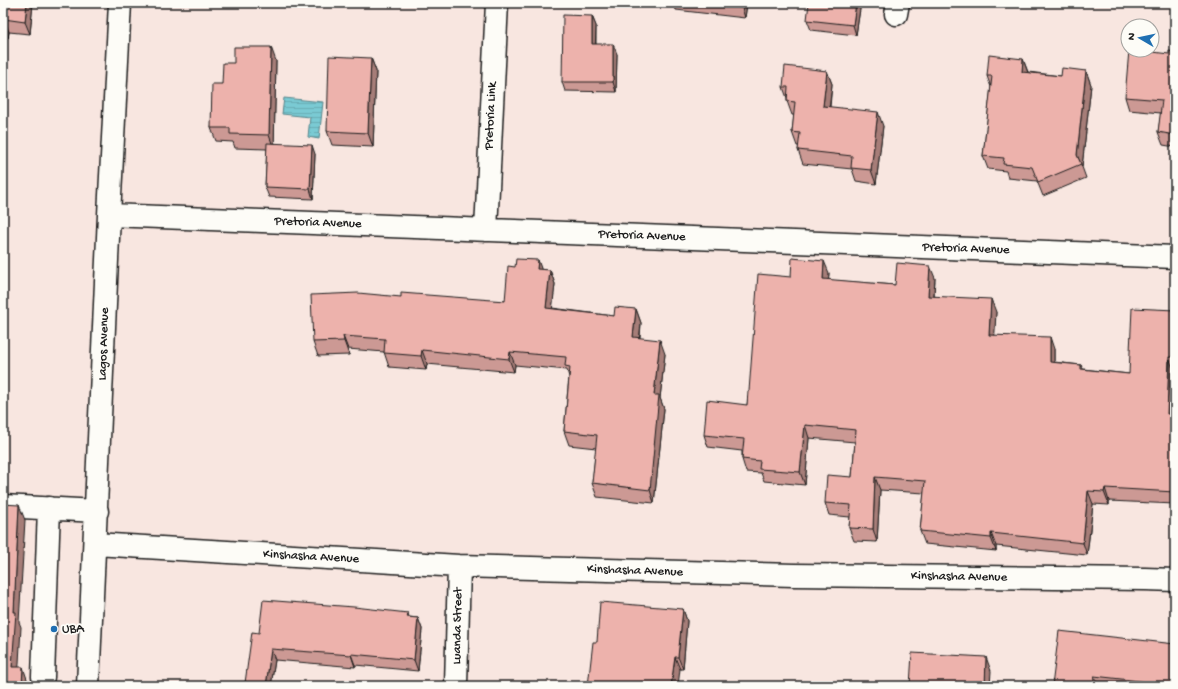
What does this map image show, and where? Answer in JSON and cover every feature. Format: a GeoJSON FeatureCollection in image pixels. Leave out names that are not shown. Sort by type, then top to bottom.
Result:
{"type":"FeatureCollection","features":[{"type":"Feature","properties":{"kind":"street","name":"Lagos Avenue"},"geometry":{"type":"LineString","coordinates":[[88,686],[120,3]]}},
{"type":"Feature","properties":{"kind":"street","name":"Pretoria Link"},"geometry":{"type":"LineString","coordinates":[[486,230],[497,3]]}},
{"type":"Feature","properties":{"kind":"street","name":"Pretoria Avenue"},"geometry":{"type":"LineString","coordinates":[[109,216],[1175,258]]}},
{"type":"Feature","properties":{"kind":"street"},"geometry":{"type":"LineString","coordinates":[[3,506],[97,511]]}},
{"type":"Feature","properties":{"kind":"street"},"geometry":{"type":"LineString","coordinates":[[44,677],[49,508]]}},
{"type":"Feature","properties":{"kind":"street","name":"Kinshasha Avenue"},"geometry":{"type":"LineString","coordinates":[[95,544],[459,566],[794,575],[1144,578],[1175,580]]}},
{"type":"Feature","properties":{"kind":"street","name":"Luanda Street"},"geometry":{"type":"LineString","coordinates":[[456,686],[459,566]]}},
{"type":"Feature","properties":{"kind":"water"},"geometry":{"type":"Polygon","coordinates":[[[284,98],[323,102],[319,139],[308,137],[310,117],[282,114],[284,98]]]}},
{"type":"Feature","properties":{"kind":"building"},"geometry":{"type":"Polygon","coordinates":[[[3,3],[27,3],[25,22],[4,19],[3,25],[3,3]]]}},
{"type":"Feature","properties":{"kind":"building"},"geometry":{"type":"Polygon","coordinates":[[[698,3],[743,3],[742,8],[698,3]]]}},
{"type":"Feature","properties":{"kind":"building"},"geometry":{"type":"Polygon","coordinates":[[[809,3],[856,3],[853,25],[807,20],[809,3]]]}},
{"type":"Feature","properties":{"kind":"building"},"geometry":{"type":"Polygon","coordinates":[[[563,15],[592,16],[592,44],[613,44],[613,82],[562,82],[563,15]]]}},
{"type":"Feature","properties":{"kind":"building"},"geometry":{"type":"Polygon","coordinates":[[[234,47],[271,47],[269,135],[230,134],[230,128],[211,128],[212,84],[222,84],[223,63],[234,63],[234,47]]]}},
{"type":"Feature","properties":{"kind":"building"},"geometry":{"type":"Polygon","coordinates":[[[1169,51],[1175,52],[1175,135],[1158,132],[1162,100],[1125,97],[1128,58],[1160,58],[1160,53],[1169,54],[1169,51]]]}},
{"type":"Feature","properties":{"kind":"building"},"geometry":{"type":"Polygon","coordinates":[[[989,55],[1023,59],[1022,72],[1061,76],[1062,68],[1086,71],[1077,155],[1081,164],[1038,182],[1032,167],[1003,164],[1004,158],[983,156],[992,76],[987,76],[989,55]]]}},
{"type":"Feature","properties":{"kind":"building"},"geometry":{"type":"Polygon","coordinates":[[[329,56],[371,58],[368,133],[327,131],[329,56]]]}},
{"type":"Feature","properties":{"kind":"building"},"geometry":{"type":"Polygon","coordinates":[[[785,66],[827,71],[823,106],[878,112],[871,170],[851,168],[852,156],[798,150],[800,133],[792,132],[795,102],[787,101],[788,87],[783,87],[785,66]]]}},
{"type":"Feature","properties":{"kind":"building"},"geometry":{"type":"Polygon","coordinates":[[[267,143],[312,145],[310,189],[265,187],[267,143]]]}},
{"type":"Feature","properties":{"kind":"building"},"geometry":{"type":"Polygon","coordinates":[[[792,258],[824,261],[823,279],[895,285],[897,263],[930,266],[928,296],[991,299],[989,335],[1050,337],[1050,362],[1081,365],[1081,369],[1129,374],[1132,308],[1175,310],[1175,357],[1169,357],[1167,414],[1175,414],[1175,492],[1105,488],[1104,492],[1088,491],[1083,543],[991,533],[991,538],[920,531],[925,481],[875,477],[873,529],[849,528],[851,505],[825,503],[827,475],[852,477],[856,430],[805,425],[800,472],[759,469],[760,461],[742,459],[744,439],[704,435],[707,400],[747,405],[758,274],[791,277],[792,258]]]}},
{"type":"Feature","properties":{"kind":"building"},"geometry":{"type":"Polygon","coordinates":[[[516,259],[538,260],[537,269],[550,270],[546,308],[614,316],[615,307],[636,309],[633,337],[660,340],[654,395],[659,395],[650,490],[592,483],[597,435],[564,431],[570,367],[565,366],[566,357],[510,352],[509,359],[422,350],[421,356],[384,353],[385,339],[343,336],[344,341],[313,342],[311,295],[358,293],[401,297],[401,293],[505,301],[508,266],[515,267],[516,259]]]}},
{"type":"Feature","properties":{"kind":"building"},"geometry":{"type":"Polygon","coordinates":[[[3,504],[19,505],[14,612],[16,612],[12,667],[23,667],[22,686],[3,686],[3,504]]]}},
{"type":"Feature","properties":{"kind":"building"},"geometry":{"type":"Polygon","coordinates":[[[263,600],[408,613],[407,617],[418,618],[414,660],[271,649],[266,686],[245,683],[252,632],[259,633],[263,600]]]}},
{"type":"Feature","properties":{"kind":"building"},"geometry":{"type":"Polygon","coordinates":[[[600,602],[683,609],[678,657],[675,657],[671,686],[588,686],[593,642],[597,642],[600,602]]]}},
{"type":"Feature","properties":{"kind":"building"},"geometry":{"type":"Polygon","coordinates":[[[1059,631],[1175,644],[1175,685],[1094,676],[1093,686],[1052,686],[1059,631]]]}},
{"type":"Feature","properties":{"kind":"building"},"geometry":{"type":"Polygon","coordinates":[[[912,653],[986,657],[985,686],[910,686],[912,653]]]}},
{"type":"Feature","properties":{"kind":"place","name":"UBA"},"geometry":{"type":"Point","coordinates":[54,629]}}]}
